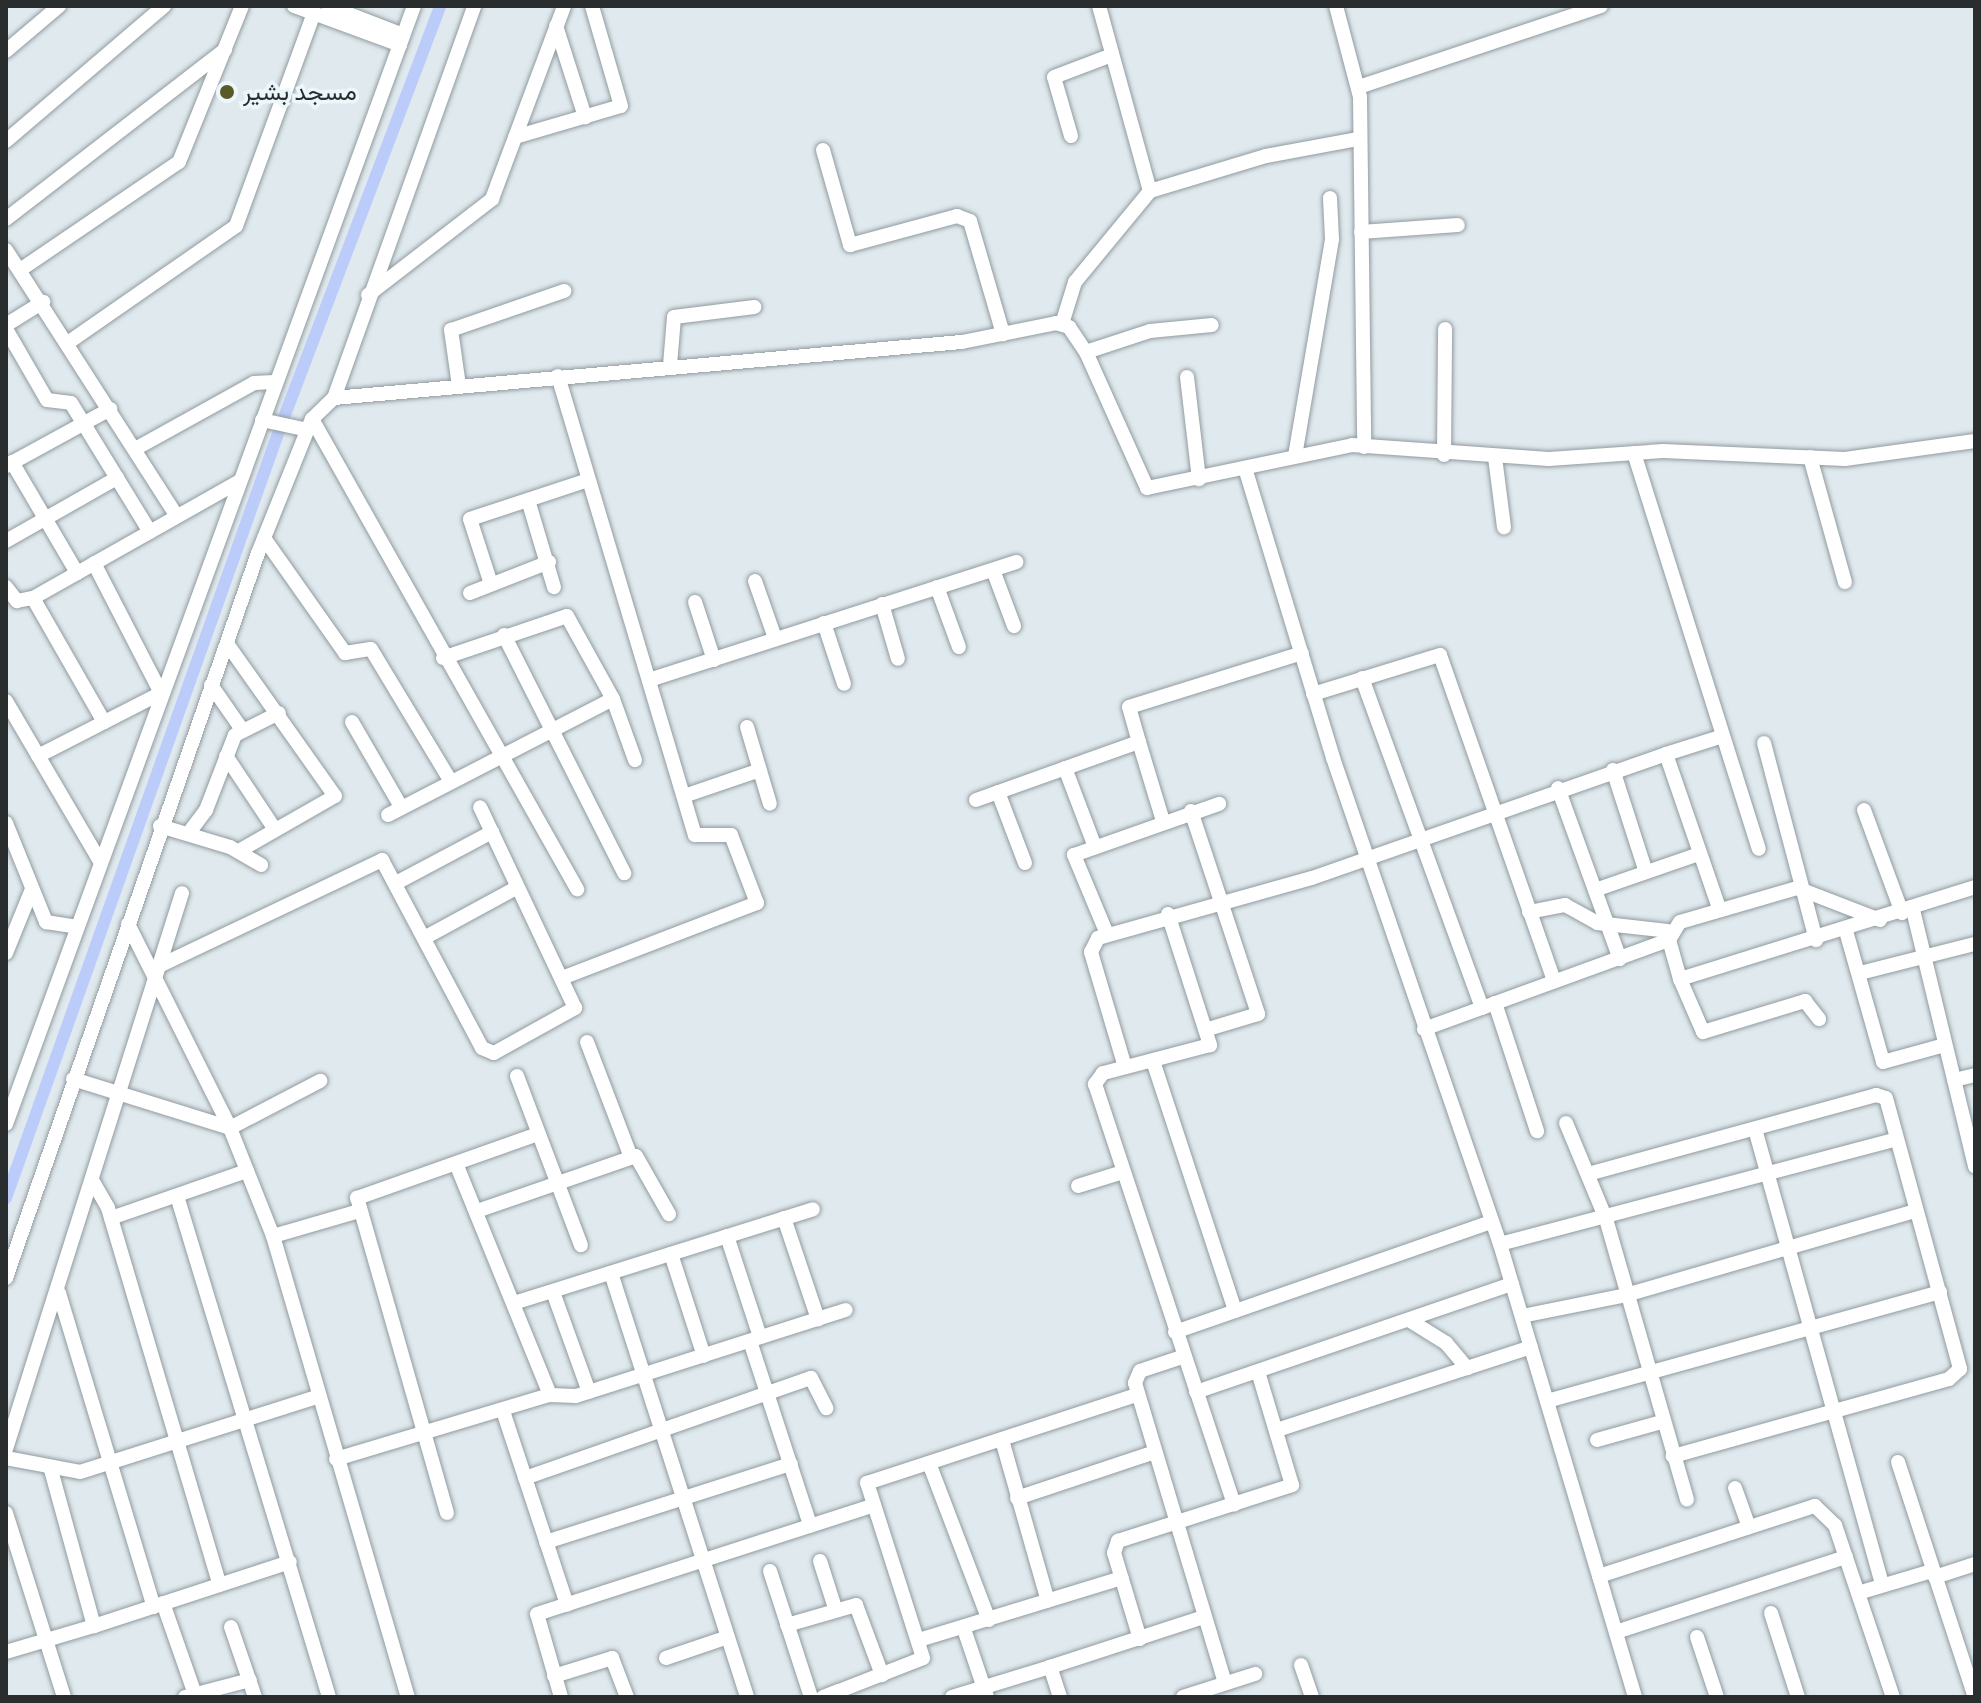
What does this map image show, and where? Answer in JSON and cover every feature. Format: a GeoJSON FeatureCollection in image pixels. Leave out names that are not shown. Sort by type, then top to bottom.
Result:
{"type":"FeatureCollection","features":[{"type":"Feature","properties":{"kind":"street"},"geometry":{"type":"LineString","coordinates":[[6,51],[59,6]]}},
{"type":"Feature","properties":{"kind":"street"},"geometry":{"type":"LineString","coordinates":[[6,141],[164,6]]}},
{"type":"Feature","properties":{"kind":"street"},"geometry":{"type":"LineString","coordinates":[[20,270],[179,162],[242,6]]}},
{"type":"Feature","properties":{"kind":"street"},"geometry":{"type":"LineString","coordinates":[[294,6],[402,40]]}},
{"type":"Feature","properties":{"kind":"street"},"geometry":{"type":"LineString","coordinates":[[328,6],[402,40]]}},
{"type":"Feature","properties":{"kind":"street"},"geometry":{"type":"LineString","coordinates":[[6,1124],[238,482],[266,422],[274,382],[414,6]]}},
{"type":"Feature","properties":{"kind":"street"},"geometry":{"type":"LineString","coordinates":[[6,1278],[160,826],[228,645],[264,538],[306,426],[334,398],[368,295],[474,6]]}},
{"type":"Feature","properties":{"kind":"street"},"geometry":{"type":"LineString","coordinates":[[368,295],[492,199],[564,6]]}},
{"type":"Feature","properties":{"kind":"street"},"geometry":{"type":"LineString","coordinates":[[515,137],[621,106],[592,6]]}},
{"type":"Feature","properties":{"kind":"street"},"geometry":{"type":"LineString","coordinates":[[1099,6],[1150,191]]}},
{"type":"Feature","properties":{"kind":"street"},"geometry":{"type":"LineString","coordinates":[[1336,6],[1359,87],[1364,447]]}},
{"type":"Feature","properties":{"kind":"street"},"geometry":{"type":"LineString","coordinates":[[1359,87],[1601,6]]}},
{"type":"Feature","properties":{"kind":"street"},"geometry":{"type":"LineString","coordinates":[[69,342],[236,226],[314,13]]}},
{"type":"Feature","properties":{"kind":"street"},"geometry":{"type":"LineString","coordinates":[[556,26],[585,117]]}},
{"type":"Feature","properties":{"kind":"street"},"geometry":{"type":"LineString","coordinates":[[6,219],[225,50]]}},
{"type":"Feature","properties":{"kind":"street"},"geometry":{"type":"LineString","coordinates":[[1071,136],[1054,77],[1112,55]]}},
{"type":"Feature","properties":{"kind":"street"},"geometry":{"type":"LineString","coordinates":[[1062,324],[1075,282],[1150,191],[1266,156],[1358,139]]}},
{"type":"Feature","properties":{"kind":"street"},"geometry":{"type":"LineString","coordinates":[[823,150],[850,245],[957,216],[970,221],[1003,334]]}},
{"type":"Feature","properties":{"kind":"street"},"geometry":{"type":"LineString","coordinates":[[1295,456],[1332,239],[1330,198]]}},
{"type":"Feature","properties":{"kind":"street"},"geometry":{"type":"LineString","coordinates":[[1361,232],[1458,225]]}},
{"type":"Feature","properties":{"kind":"street"},"geometry":{"type":"LineString","coordinates":[[6,250],[69,342],[177,516]]}},
{"type":"Feature","properties":{"kind":"street"},"geometry":{"type":"LineString","coordinates":[[459,386],[451,330],[564,291]]}},
{"type":"Feature","properties":{"kind":"street"},"geometry":{"type":"LineString","coordinates":[[43,302],[6,327],[47,400],[68,399],[150,532]]}},
{"type":"Feature","properties":{"kind":"street"},"geometry":{"type":"LineString","coordinates":[[670,365],[674,317],[754,307]]}},
{"type":"Feature","properties":{"kind":"street"},"geometry":{"type":"LineString","coordinates":[[334,398],[1003,334],[1062,324]]}},
{"type":"Feature","properties":{"kind":"street"},"geometry":{"type":"LineString","coordinates":[[1062,324],[1086,352],[1141,484],[1155,489],[1295,456],[1364,447],[1495,457],[1634,453],[1810,457],[1925,452],[1975,441]]}},
{"type":"Feature","properties":{"kind":"street"},"geometry":{"type":"LineString","coordinates":[[1086,352],[1150,331],[1212,325]]}},
{"type":"Feature","properties":{"kind":"street"},"geometry":{"type":"LineString","coordinates":[[1444,455],[1445,329]]}},
{"type":"Feature","properties":{"kind":"street"},"geometry":{"type":"LineString","coordinates":[[558,376],[698,839],[727,834],[735,840],[757,903],[564,977]]}},
{"type":"Feature","properties":{"kind":"street"},"geometry":{"type":"LineString","coordinates":[[1187,377],[1199,479]]}},
{"type":"Feature","properties":{"kind":"street"},"geometry":{"type":"LineString","coordinates":[[135,449],[254,383],[274,382]]}},
{"type":"Feature","properties":{"kind":"street"},"geometry":{"type":"LineString","coordinates":[[77,573],[9,464],[110,409]]}},
{"type":"Feature","properties":{"kind":"street"},"geometry":{"type":"LineString","coordinates":[[266,422],[306,426]]}},
{"type":"Feature","properties":{"kind":"street"},"geometry":{"type":"LineString","coordinates":[[306,426],[501,752],[577,889]]}},
{"type":"Feature","properties":{"kind":"street"},"geometry":{"type":"LineString","coordinates":[[1634,453],[1720,737],[1759,849]]}},
{"type":"Feature","properties":{"kind":"street"},"geometry":{"type":"LineString","coordinates":[[1495,457],[1504,527]]}},
{"type":"Feature","properties":{"kind":"street"},"geometry":{"type":"LineString","coordinates":[[1810,457],[1845,582]]}},
{"type":"Feature","properties":{"kind":"street"},"geometry":{"type":"LineString","coordinates":[[1245,468],[1313,694],[1424,1029],[1500,1244],[1635,1697]]}},
{"type":"Feature","properties":{"kind":"street"},"geometry":{"type":"LineString","coordinates":[[6,541],[117,478]]}},
{"type":"Feature","properties":{"kind":"street"},"geometry":{"type":"LineString","coordinates":[[491,584],[470,519],[588,480]]}},
{"type":"Feature","properties":{"kind":"street"},"geometry":{"type":"LineString","coordinates":[[6,587],[17,601],[33,598],[238,482]]}},
{"type":"Feature","properties":{"kind":"street"},"geometry":{"type":"LineString","coordinates":[[528,500],[554,587]]}},
{"type":"Feature","properties":{"kind":"street"},"geometry":{"type":"LineString","coordinates":[[264,538],[345,653],[371,649],[450,780]]}},
{"type":"Feature","properties":{"kind":"street"},"geometry":{"type":"LineString","coordinates":[[470,593],[549,562]]}},
{"type":"Feature","properties":{"kind":"street"},"geometry":{"type":"LineString","coordinates":[[649,680],[1017,562]]}},
{"type":"Feature","properties":{"kind":"street"},"geometry":{"type":"LineString","coordinates":[[94,563],[161,693]]}},
{"type":"Feature","properties":{"kind":"street"},"geometry":{"type":"LineString","coordinates":[[993,570],[1014,626]]}},
{"type":"Feature","properties":{"kind":"street"},"geometry":{"type":"LineString","coordinates":[[755,581],[775,638]]}},
{"type":"Feature","properties":{"kind":"street"},"geometry":{"type":"LineString","coordinates":[[937,587],[959,647]]}},
{"type":"Feature","properties":{"kind":"street"},"geometry":{"type":"LineString","coordinates":[[33,598],[104,722]]}},
{"type":"Feature","properties":{"kind":"street"},"geometry":{"type":"LineString","coordinates":[[695,602],[714,660]]}},
{"type":"Feature","properties":{"kind":"street"},"geometry":{"type":"LineString","coordinates":[[882,604],[898,659]]}},
{"type":"Feature","properties":{"kind":"street"},"geometry":{"type":"LineString","coordinates":[[443,658],[504,635],[571,618],[613,699],[635,760]]}},
{"type":"Feature","properties":{"kind":"street"},"geometry":{"type":"LineString","coordinates":[[824,623],[844,684]]}},
{"type":"Feature","properties":{"kind":"street"},"geometry":{"type":"LineString","coordinates":[[504,635],[624,873]]}},
{"type":"Feature","properties":{"kind":"street"},"geometry":{"type":"LineString","coordinates":[[228,645],[335,796],[274,828],[239,851]]}},
{"type":"Feature","properties":{"kind":"street"},"geometry":{"type":"LineString","coordinates":[[1163,821],[1129,707],[1302,653]]}},
{"type":"Feature","properties":{"kind":"street"},"geometry":{"type":"LineString","coordinates":[[1313,694],[1440,655],[1554,981]]}},
{"type":"Feature","properties":{"kind":"street"},"geometry":{"type":"LineString","coordinates":[[1362,678],[1420,836],[1537,1131]]}},
{"type":"Feature","properties":{"kind":"street"},"geometry":{"type":"LineString","coordinates":[[211,685],[241,728]]}},
{"type":"Feature","properties":{"kind":"street"},"geometry":{"type":"LineString","coordinates":[[38,756],[161,693]]}},
{"type":"Feature","properties":{"kind":"street"},"geometry":{"type":"LineString","coordinates":[[352,722],[395,811],[501,752],[613,699]]}},
{"type":"Feature","properties":{"kind":"street"},"geometry":{"type":"LineString","coordinates":[[8,709],[100,861]]}},
{"type":"Feature","properties":{"kind":"street"},"geometry":{"type":"LineString","coordinates":[[188,834],[206,810],[226,756],[241,728],[279,713]]}},
{"type":"Feature","properties":{"kind":"street"},"geometry":{"type":"LineString","coordinates":[[747,727],[770,804]]}},
{"type":"Feature","properties":{"kind":"street"},"geometry":{"type":"LineString","coordinates":[[1125,1067],[1091,952],[1107,934],[1223,898],[1312,878],[1367,855],[1558,788],[1720,737]]}},
{"type":"Feature","properties":{"kind":"street"},"geometry":{"type":"LineString","coordinates":[[976,800],[1139,742]]}},
{"type":"Feature","properties":{"kind":"street"},"geometry":{"type":"LineString","coordinates":[[1764,743],[1789,824],[1797,888],[1816,940]]}},
{"type":"Feature","properties":{"kind":"street"},"geometry":{"type":"LineString","coordinates":[[1666,754],[1719,908]]}},
{"type":"Feature","properties":{"kind":"street"},"geometry":{"type":"LineString","coordinates":[[226,756],[274,828]]}},
{"type":"Feature","properties":{"kind":"street"},"geometry":{"type":"LineString","coordinates":[[1065,768],[1095,847]]}},
{"type":"Feature","properties":{"kind":"street"},"geometry":{"type":"LineString","coordinates":[[684,796],[760,770]]}},
{"type":"Feature","properties":{"kind":"street"},"geometry":{"type":"LineString","coordinates":[[1613,770],[1646,872]]}},
{"type":"Feature","properties":{"kind":"street"},"geometry":{"type":"LineString","coordinates":[[1558,788],[1620,959]]}},
{"type":"Feature","properties":{"kind":"street"},"geometry":{"type":"LineString","coordinates":[[998,792],[1025,863]]}},
{"type":"Feature","properties":{"kind":"street"},"geometry":{"type":"LineString","coordinates":[[1107,934],[1074,855],[1191,811],[1219,804]]}},
{"type":"Feature","properties":{"kind":"street"},"geometry":{"type":"LineString","coordinates":[[157,971],[292,908],[373,861],[385,862],[489,1054],[574,1010],[564,977],[516,888],[480,807]]}},
{"type":"Feature","properties":{"kind":"street"},"geometry":{"type":"LineString","coordinates":[[1864,810],[1907,911],[1923,958],[1975,1167]]}},
{"type":"Feature","properties":{"kind":"street"},"geometry":{"type":"LineString","coordinates":[[1191,811],[1223,898],[1258,1014],[1205,1030]]}},
{"type":"Feature","properties":{"kind":"street"},"geometry":{"type":"LineString","coordinates":[[6,823],[46,922],[76,927]]}},
{"type":"Feature","properties":{"kind":"street"},"geometry":{"type":"LineString","coordinates":[[160,826],[239,851],[261,865]]}},
{"type":"Feature","properties":{"kind":"street"},"geometry":{"type":"LineString","coordinates":[[396,883],[492,832]]}},
{"type":"Feature","properties":{"kind":"street"},"geometry":{"type":"LineString","coordinates":[[1595,890],[1699,854]]}},
{"type":"Feature","properties":{"kind":"street"},"geometry":{"type":"LineString","coordinates":[[1680,979],[1846,931],[1975,887]]}},
{"type":"Feature","properties":{"kind":"street"},"geometry":{"type":"LineString","coordinates":[[424,938],[516,888]]}},
{"type":"Feature","properties":{"kind":"street"},"geometry":{"type":"LineString","coordinates":[[1424,1029],[1620,959],[1719,908],[1797,888],[1880,920]]}},
{"type":"Feature","properties":{"kind":"street"},"geometry":{"type":"LineString","coordinates":[[6,953],[32,889]]}},
{"type":"Feature","properties":{"kind":"street"},"geometry":{"type":"LineString","coordinates":[[6,1449],[59,1293],[182,893]]}},
{"type":"Feature","properties":{"kind":"street"},"geometry":{"type":"LineString","coordinates":[[1529,912],[1565,905],[1608,925],[1668,936]]}},
{"type":"Feature","properties":{"kind":"street"},"geometry":{"type":"LineString","coordinates":[[1168,914],[1210,1045],[1125,1067],[1095,1080],[1182,1357],[1234,1505]]}},
{"type":"Feature","properties":{"kind":"street"},"geometry":{"type":"LineString","coordinates":[[128,924],[157,971],[230,1128],[273,1236],[317,1397],[408,1697]]}},
{"type":"Feature","properties":{"kind":"street"},"geometry":{"type":"LineString","coordinates":[[1846,931],[1883,1062],[1945,1045]]}},
{"type":"Feature","properties":{"kind":"street"},"geometry":{"type":"LineString","coordinates":[[1668,936],[1680,979],[1703,1032],[1805,1001],[1819,1019]]}},
{"type":"Feature","properties":{"kind":"street"},"geometry":{"type":"LineString","coordinates":[[1860,973],[1975,944]]}},
{"type":"Feature","properties":{"kind":"street"},"geometry":{"type":"LineString","coordinates":[[587,1042],[631,1157]]}},
{"type":"Feature","properties":{"kind":"street"},"geometry":{"type":"LineString","coordinates":[[1153,1061],[1235,1311]]}},
{"type":"Feature","properties":{"kind":"street"},"geometry":{"type":"LineString","coordinates":[[1954,1080],[1975,1075]]}},
{"type":"Feature","properties":{"kind":"street"},"geometry":{"type":"LineString","coordinates":[[517,1076],[581,1245]]}},
{"type":"Feature","properties":{"kind":"street"},"geometry":{"type":"LineString","coordinates":[[73,1079],[230,1128],[320,1081]]}},
{"type":"Feature","properties":{"kind":"street"},"geometry":{"type":"LineString","coordinates":[[1588,1174],[1880,1094],[1911,1212],[1940,1292],[1960,1362],[1957,1375],[1673,1456]]}},
{"type":"Feature","properties":{"kind":"street"},"geometry":{"type":"LineString","coordinates":[[1566,1123],[1606,1219],[1662,1422],[1687,1500]]}},
{"type":"Feature","properties":{"kind":"street"},"geometry":{"type":"LineString","coordinates":[[1755,1129],[1882,1584]]}},
{"type":"Feature","properties":{"kind":"street"},"geometry":{"type":"LineString","coordinates":[[447,1513],[359,1211],[361,1195],[538,1134]]}},
{"type":"Feature","properties":{"kind":"street"},"geometry":{"type":"LineString","coordinates":[[1500,1244],[1606,1219],[1766,1172],[1893,1140]]}},
{"type":"Feature","properties":{"kind":"street"},"geometry":{"type":"LineString","coordinates":[[477,1211],[631,1157],[643,1162],[669,1214]]}},
{"type":"Feature","properties":{"kind":"street"},"geometry":{"type":"LineString","coordinates":[[456,1163],[517,1302],[550,1395]]}},
{"type":"Feature","properties":{"kind":"street"},"geometry":{"type":"LineString","coordinates":[[111,1218],[247,1171]]}},
{"type":"Feature","properties":{"kind":"street"},"geometry":{"type":"LineString","coordinates":[[1078,1186],[1123,1172]]}},
{"type":"Feature","properties":{"kind":"street"},"geometry":{"type":"LineString","coordinates":[[92,1180],[111,1218],[220,1585]]}},
{"type":"Feature","properties":{"kind":"street"},"geometry":{"type":"LineString","coordinates":[[177,1196],[329,1697]]}},
{"type":"Feature","properties":{"kind":"street"},"geometry":{"type":"LineString","coordinates":[[517,1302],[813,1209]]}},
{"type":"Feature","properties":{"kind":"street"},"geometry":{"type":"LineString","coordinates":[[273,1236],[359,1211]]}},
{"type":"Feature","properties":{"kind":"street"},"geometry":{"type":"LineString","coordinates":[[1522,1316],[1626,1295],[1911,1212]]}},
{"type":"Feature","properties":{"kind":"street"},"geometry":{"type":"LineString","coordinates":[[784,1218],[818,1319]]}},
{"type":"Feature","properties":{"kind":"street"},"geometry":{"type":"LineString","coordinates":[[1175,1332],[1491,1222]]}},
{"type":"Feature","properties":{"kind":"street"},"geometry":{"type":"LineString","coordinates":[[727,1236],[768,1396],[810,1525]]}},
{"type":"Feature","properties":{"kind":"street"},"geometry":{"type":"LineString","coordinates":[[671,1254],[704,1356]]}},
{"type":"Feature","properties":{"kind":"street"},"geometry":{"type":"LineString","coordinates":[[611,1273],[646,1374],[747,1697]]}},
{"type":"Feature","properties":{"kind":"street"},"geometry":{"type":"LineString","coordinates":[[1196,1392],[1512,1284]]}},
{"type":"Feature","properties":{"kind":"street"},"geometry":{"type":"LineString","coordinates":[[553,1292],[589,1392]]}},
{"type":"Feature","properties":{"kind":"street"},"geometry":{"type":"LineString","coordinates":[[1547,1401],[1940,1292]]}},
{"type":"Feature","properties":{"kind":"street"},"geometry":{"type":"LineString","coordinates":[[59,1293],[159,1605],[192,1696],[250,1680]]}},
{"type":"Feature","properties":{"kind":"street"},"geometry":{"type":"LineString","coordinates":[[336,1459],[425,1435],[550,1395],[589,1392],[846,1310]]}},
{"type":"Feature","properties":{"kind":"street"},"geometry":{"type":"LineString","coordinates":[[1409,1320],[1446,1343],[1467,1368]]}},
{"type":"Feature","properties":{"kind":"street"},"geometry":{"type":"LineString","coordinates":[[1277,1430],[1531,1347]]}},
{"type":"Feature","properties":{"kind":"street"},"geometry":{"type":"LineString","coordinates":[[1182,1357],[1140,1371],[1137,1395],[1225,1683]]}},
{"type":"Feature","properties":{"kind":"street"},"geometry":{"type":"LineString","coordinates":[[1140,1639],[1114,1553],[1118,1541],[1292,1485],[1258,1372]]}},
{"type":"Feature","properties":{"kind":"street"},"geometry":{"type":"LineString","coordinates":[[525,1478],[768,1396],[811,1378],[826,1408]]}},
{"type":"Feature","properties":{"kind":"street"},"geometry":{"type":"LineString","coordinates":[[823,1697],[840,1694],[922,1661],[919,1640],[867,1483],[1137,1395]]}},
{"type":"Feature","properties":{"kind":"street"},"geometry":{"type":"LineString","coordinates":[[6,1458],[51,1470],[113,1462],[317,1397]]}},
{"type":"Feature","properties":{"kind":"street"},"geometry":{"type":"LineString","coordinates":[[503,1411],[567,1605]]}},
{"type":"Feature","properties":{"kind":"street"},"geometry":{"type":"LineString","coordinates":[[1597,1440],[1662,1422]]}},
{"type":"Feature","properties":{"kind":"street"},"geometry":{"type":"LineString","coordinates":[[1002,1440],[1048,1601]]}},
{"type":"Feature","properties":{"kind":"street"},"geometry":{"type":"LineString","coordinates":[[1017,1498],[1155,1452]]}},
{"type":"Feature","properties":{"kind":"street"},"geometry":{"type":"LineString","coordinates":[[1898,1462],[1975,1697]]}},
{"type":"Feature","properties":{"kind":"street"},"geometry":{"type":"LineString","coordinates":[[929,1463],[989,1620]]}},
{"type":"Feature","properties":{"kind":"street"},"geometry":{"type":"LineString","coordinates":[[546,1542],[791,1464]]}},
{"type":"Feature","properties":{"kind":"street"},"geometry":{"type":"LineString","coordinates":[[51,1470],[94,1626]]}},
{"type":"Feature","properties":{"kind":"street"},"geometry":{"type":"LineString","coordinates":[[1735,1488],[1749,1527]]}},
{"type":"Feature","properties":{"kind":"street"},"geometry":{"type":"LineString","coordinates":[[561,1697],[535,1618],[874,1505]]}},
{"type":"Feature","properties":{"kind":"street"},"geometry":{"type":"LineString","coordinates":[[1599,1576],[1815,1506],[1832,1519],[1893,1697]]}},
{"type":"Feature","properties":{"kind":"street"},"geometry":{"type":"LineString","coordinates":[[6,1513],[64,1697]]}},
{"type":"Feature","properties":{"kind":"street"},"geometry":{"type":"LineString","coordinates":[[1616,1632],[1846,1557]]}},
{"type":"Feature","properties":{"kind":"street"},"geometry":{"type":"LineString","coordinates":[[820,1561],[835,1608]]}},
{"type":"Feature","properties":{"kind":"street"},"geometry":{"type":"LineString","coordinates":[[6,1652],[290,1562]]}},
{"type":"Feature","properties":{"kind":"street"},"geometry":{"type":"LineString","coordinates":[[1858,1593],[1882,1584],[1975,1564]]}},
{"type":"Feature","properties":{"kind":"street"},"geometry":{"type":"LineString","coordinates":[[770,1571],[811,1697]]}},
{"type":"Feature","properties":{"kind":"street"},"geometry":{"type":"LineString","coordinates":[[919,1640],[964,1629],[1122,1578]]}},
{"type":"Feature","properties":{"kind":"street"},"geometry":{"type":"LineString","coordinates":[[787,1625],[835,1608],[858,1606],[882,1675]]}},
{"type":"Feature","properties":{"kind":"street"},"geometry":{"type":"LineString","coordinates":[[1771,1613],[1798,1697]]}},
{"type":"Feature","properties":{"kind":"street"},"geometry":{"type":"LineString","coordinates":[[952,1697],[985,1692],[1050,1667],[1204,1617]]}},
{"type":"Feature","properties":{"kind":"street"},"geometry":{"type":"LineString","coordinates":[[231,1627],[255,1697]]}},
{"type":"Feature","properties":{"kind":"street"},"geometry":{"type":"LineString","coordinates":[[964,1629],[985,1692]]}},
{"type":"Feature","properties":{"kind":"street"},"geometry":{"type":"LineString","coordinates":[[666,1658],[728,1637]]}},
{"type":"Feature","properties":{"kind":"street"},"geometry":{"type":"LineString","coordinates":[[1697,1637],[1717,1697]]}},
{"type":"Feature","properties":{"kind":"street"},"geometry":{"type":"LineString","coordinates":[[554,1676],[612,1658],[627,1697]]}},
{"type":"Feature","properties":{"kind":"street"},"geometry":{"type":"LineString","coordinates":[[1301,1665],[1312,1697]]}},
{"type":"Feature","properties":{"kind":"street"},"geometry":{"type":"LineString","coordinates":[[1050,1667],[1060,1697]]}},
{"type":"Feature","properties":{"kind":"street"},"geometry":{"type":"LineString","coordinates":[[1184,1697],[1255,1674]]}},
{"type":"Feature","properties":{"kind":"waterway"},"geometry":{"type":"LineString","coordinates":[[6,1198],[280,428],[440,6]]}},
{"type":"Feature","properties":{"kind":"place","name":"مسجد بشیر"},"geometry":{"type":"Point","coordinates":[227,92]}}]}
